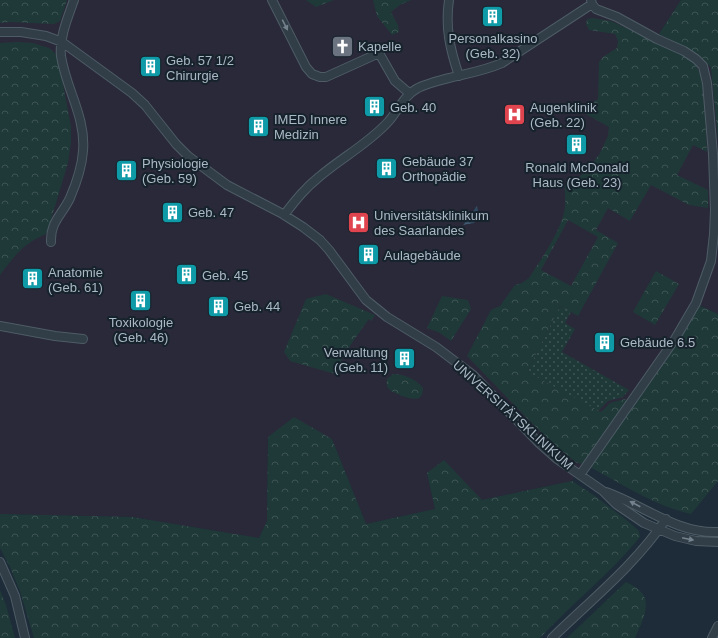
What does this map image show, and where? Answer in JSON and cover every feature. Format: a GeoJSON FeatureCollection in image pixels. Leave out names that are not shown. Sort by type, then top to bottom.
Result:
{"type":"FeatureCollection","features":[{"type":"Feature","properties":{"kind":"street"},"geometry":{"type":"LineString","coordinates":[[51,242],[51,231],[70,198],[79,171],[84,141],[79,113],[61,56],[62,42],[74,0]]}},
{"type":"Feature","properties":{"kind":"street"},"geometry":{"type":"LineString","coordinates":[[272,0],[306,67],[312,74],[320,77],[326,77],[379,53],[395,81],[409,94]]}},
{"type":"Feature","properties":{"kind":"street"},"geometry":{"type":"LineString","coordinates":[[449,0],[446,24],[453,57],[459,76]]}},
{"type":"Feature","properties":{"kind":"street"},"geometry":{"type":"LineString","coordinates":[[284,215],[303,192],[319,176],[363,145],[383,127],[409,94],[418,88],[488,69],[502,63],[591,2],[596,9],[617,17],[696,59],[703,66],[707,83],[713,154],[715,210],[711,261],[696,304],[675,339],[580,475]]}},
{"type":"Feature","properties":{"kind":"street","name":"UNIVERSITÄTSKLINIKUM"},"geometry":{"type":"LineString","coordinates":[[0,32],[21,32],[46,36],[62,42],[132,93],[145,105],[176,144],[200,166],[227,186],[284,215],[303,227],[325,245],[366,300],[376,309],[436,347],[473,375],[540,443],[580,475],[603,491]]}},
{"type":"Feature","properties":{"kind":"street"},"geometry":{"type":"LineString","coordinates":[[0,326],[55,336],[83,339]]}},
{"type":"Feature","properties":{"kind":"street"},"geometry":{"type":"LineString","coordinates":[[603,491],[622,498],[666,520],[692,530],[718,532]]}},
{"type":"Feature","properties":{"kind":"street"},"geometry":{"type":"LineString","coordinates":[[603,491],[616,504],[644,523],[659,530],[687,539],[718,542]]}},
{"type":"Feature","properties":{"kind":"street"},"geometry":{"type":"LineString","coordinates":[[552,638],[621,573],[666,520]]}},
{"type":"Feature","properties":{"kind":"street"},"geometry":{"type":"LineString","coordinates":[[0,562],[15,596],[25,638]]}},
{"type":"Feature","properties":{"kind":"street"},"geometry":{"type":"LineString","coordinates":[[712,638],[718,626]]}},
{"type":"Feature","properties":{"kind":"shaded area","name":"Universitätsklinikum des Saarlandes"},"geometry":{"type":"Polygon","coordinates":[[[0,0],[681,0],[659,34],[690,50],[704,60],[711,68],[718,140],[718,314],[699,305],[572,481],[482,500],[427,473],[435,509],[366,524],[332,439],[268,437],[267,521],[259,538],[132,517],[0,514],[0,0]]]}},
{"type":"Feature","properties":{"kind":"green space"},"geometry":{"type":"Polygon","coordinates":[[[0,0],[67,0],[60,21],[54,24],[0,23],[0,0]]]}},
{"type":"Feature","properties":{"kind":"green space"},"geometry":{"type":"Polygon","coordinates":[[[306,0],[334,0],[316,7],[306,0]]]}},
{"type":"Feature","properties":{"kind":"green space"},"geometry":{"type":"Polygon","coordinates":[[[373,0],[411,0],[400,5],[391,12],[398,25],[399,32],[392,35],[377,16],[373,0]]]}},
{"type":"Feature","properties":{"kind":"green space"},"geometry":{"type":"Polygon","coordinates":[[[681,0],[718,0],[718,140],[711,68],[690,50],[659,34],[681,0]]]}},
{"type":"Feature","properties":{"kind":"green space"},"geometry":{"type":"Polygon","coordinates":[[[593,18],[611,21],[682,54],[695,64],[702,77],[704,87],[707,152],[693,145],[677,175],[708,190],[708,208],[689,205],[651,185],[630,221],[608,208],[596,230],[618,243],[578,316],[560,306],[527,372],[601,412],[610,403],[625,399],[628,402],[584,464],[577,463],[550,442],[467,356],[491,310],[500,306],[515,285],[522,283],[529,278],[551,244],[563,215],[565,185],[576,181],[599,155],[608,136],[609,127],[584,113],[583,109],[598,99],[599,62],[603,57],[617,48],[618,41],[615,34],[589,30],[586,24],[587,19],[593,18]],[[568,220],[541,270],[571,286],[598,237],[568,220]]]}},
{"type":"Feature","properties":{"kind":"green space"},"geometry":{"type":"Polygon","coordinates":[[[0,43],[33,43],[49,48],[56,54],[71,127],[71,142],[68,163],[46,234],[25,246],[0,275],[0,43]]]}},
{"type":"Feature","properties":{"kind":"green space"},"geometry":{"type":"Polygon","coordinates":[[[656,271],[679,284],[655,325],[633,312],[656,271]]]}},
{"type":"Feature","properties":{"kind":"green space"},"geometry":{"type":"Polygon","coordinates":[[[326,294],[375,315],[371,321],[369,319],[355,339],[335,374],[290,361],[284,352],[306,299],[326,294]]]}},
{"type":"Feature","properties":{"kind":"green space"},"geometry":{"type":"Polygon","coordinates":[[[442,296],[468,300],[471,309],[451,341],[440,333],[427,328],[442,296]]]}},
{"type":"Feature","properties":{"kind":"green space"},"geometry":{"type":"Polygon","coordinates":[[[698,305],[718,314],[718,481],[691,514],[665,506],[652,500],[590,467],[698,305]]]}},
{"type":"Feature","properties":{"kind":"green space"},"geometry":{"type":"Polygon","coordinates":[[[560,306],[571,312],[565,323],[575,329],[562,352],[629,390],[623,397],[608,401],[598,411],[527,372],[560,306]]]}},
{"type":"Feature","properties":{"kind":"green space"},"geometry":{"type":"Polygon","coordinates":[[[393,374],[405,376],[421,385],[423,388],[423,393],[421,396],[416,399],[410,398],[391,391],[387,386],[387,379],[393,374]]]}},
{"type":"Feature","properties":{"kind":"green space"},"geometry":{"type":"Polygon","coordinates":[[[294,417],[332,439],[366,524],[435,509],[427,473],[444,460],[482,500],[572,481],[595,496],[629,522],[639,531],[640,537],[604,576],[540,638],[34,638],[20,591],[0,548],[0,514],[132,517],[259,538],[267,521],[268,437],[294,417]]]}},
{"type":"Feature","properties":{"kind":"green space"},"geometry":{"type":"Polygon","coordinates":[[[626,582],[640,591],[646,601],[644,617],[635,638],[567,638],[626,582]]]}},
{"type":"Feature","properties":{"kind":"green space"},"geometry":{"type":"Polygon","coordinates":[[[0,590],[6,605],[15,638],[0,638],[0,590]]]}},
{"type":"Feature","properties":{"kind":"water"},"geometry":{"type":"Polygon","coordinates":[[[477,206],[479,215],[474,223],[463,225],[477,206]]]}},
{"type":"Feature","properties":{"kind":"place","name":"Personalkasino (Geb. 32)"},"geometry":{"type":"Point","coordinates":[493,16]}},
{"type":"Feature","properties":{"kind":"place","name":"Kapelle"},"geometry":{"type":"Point","coordinates":[342,46]}},
{"type":"Feature","properties":{"kind":"place","name":"Geb. 57 1/2 Chirurgie"},"geometry":{"type":"Point","coordinates":[151,67]}},
{"type":"Feature","properties":{"kind":"place","name":"Geb. 40"},"geometry":{"type":"Point","coordinates":[374,107]}},
{"type":"Feature","properties":{"kind":"place","name":"Augenklinik (Geb. 22)"},"geometry":{"type":"Point","coordinates":[515,114]}},
{"type":"Feature","properties":{"kind":"place","name":"IMED Innere Medizin"},"geometry":{"type":"Point","coordinates":[259,126]}},
{"type":"Feature","properties":{"kind":"place","name":"Ronald McDonald Haus (Geb. 23)"},"geometry":{"type":"Point","coordinates":[577,145]}},
{"type":"Feature","properties":{"kind":"place","name":"Gebäude 37 Orthopädie"},"geometry":{"type":"Point","coordinates":[387,168]}},
{"type":"Feature","properties":{"kind":"place","name":"Physiologie (Geb. 59)"},"geometry":{"type":"Point","coordinates":[127,170]}},
{"type":"Feature","properties":{"kind":"place","name":"Geb. 47"},"geometry":{"type":"Point","coordinates":[173,212]}},
{"type":"Feature","properties":{"kind":"place","name":"Universitätsklinikum des Saarlandes"},"geometry":{"type":"Point","coordinates":[359,222]}},
{"type":"Feature","properties":{"kind":"place","name":"Aulagebäude"},"geometry":{"type":"Point","coordinates":[368,255]}},
{"type":"Feature","properties":{"kind":"place","name":"Geb. 45"},"geometry":{"type":"Point","coordinates":[187,275]}},
{"type":"Feature","properties":{"kind":"place","name":"Anatomie (Geb. 61)"},"geometry":{"type":"Point","coordinates":[33,279]}},
{"type":"Feature","properties":{"kind":"place","name":"Toxikologie (Geb. 46)"},"geometry":{"type":"Point","coordinates":[141,300]}},
{"type":"Feature","properties":{"kind":"place","name":"Geb. 44"},"geometry":{"type":"Point","coordinates":[219,306]}},
{"type":"Feature","properties":{"kind":"place","name":"Gebäude 6.5"},"geometry":{"type":"Point","coordinates":[605,342]}},
{"type":"Feature","properties":{"kind":"place","name":"Verwaltung (Geb. 11)"},"geometry":{"type":"Point","coordinates":[404,359]}}]}
